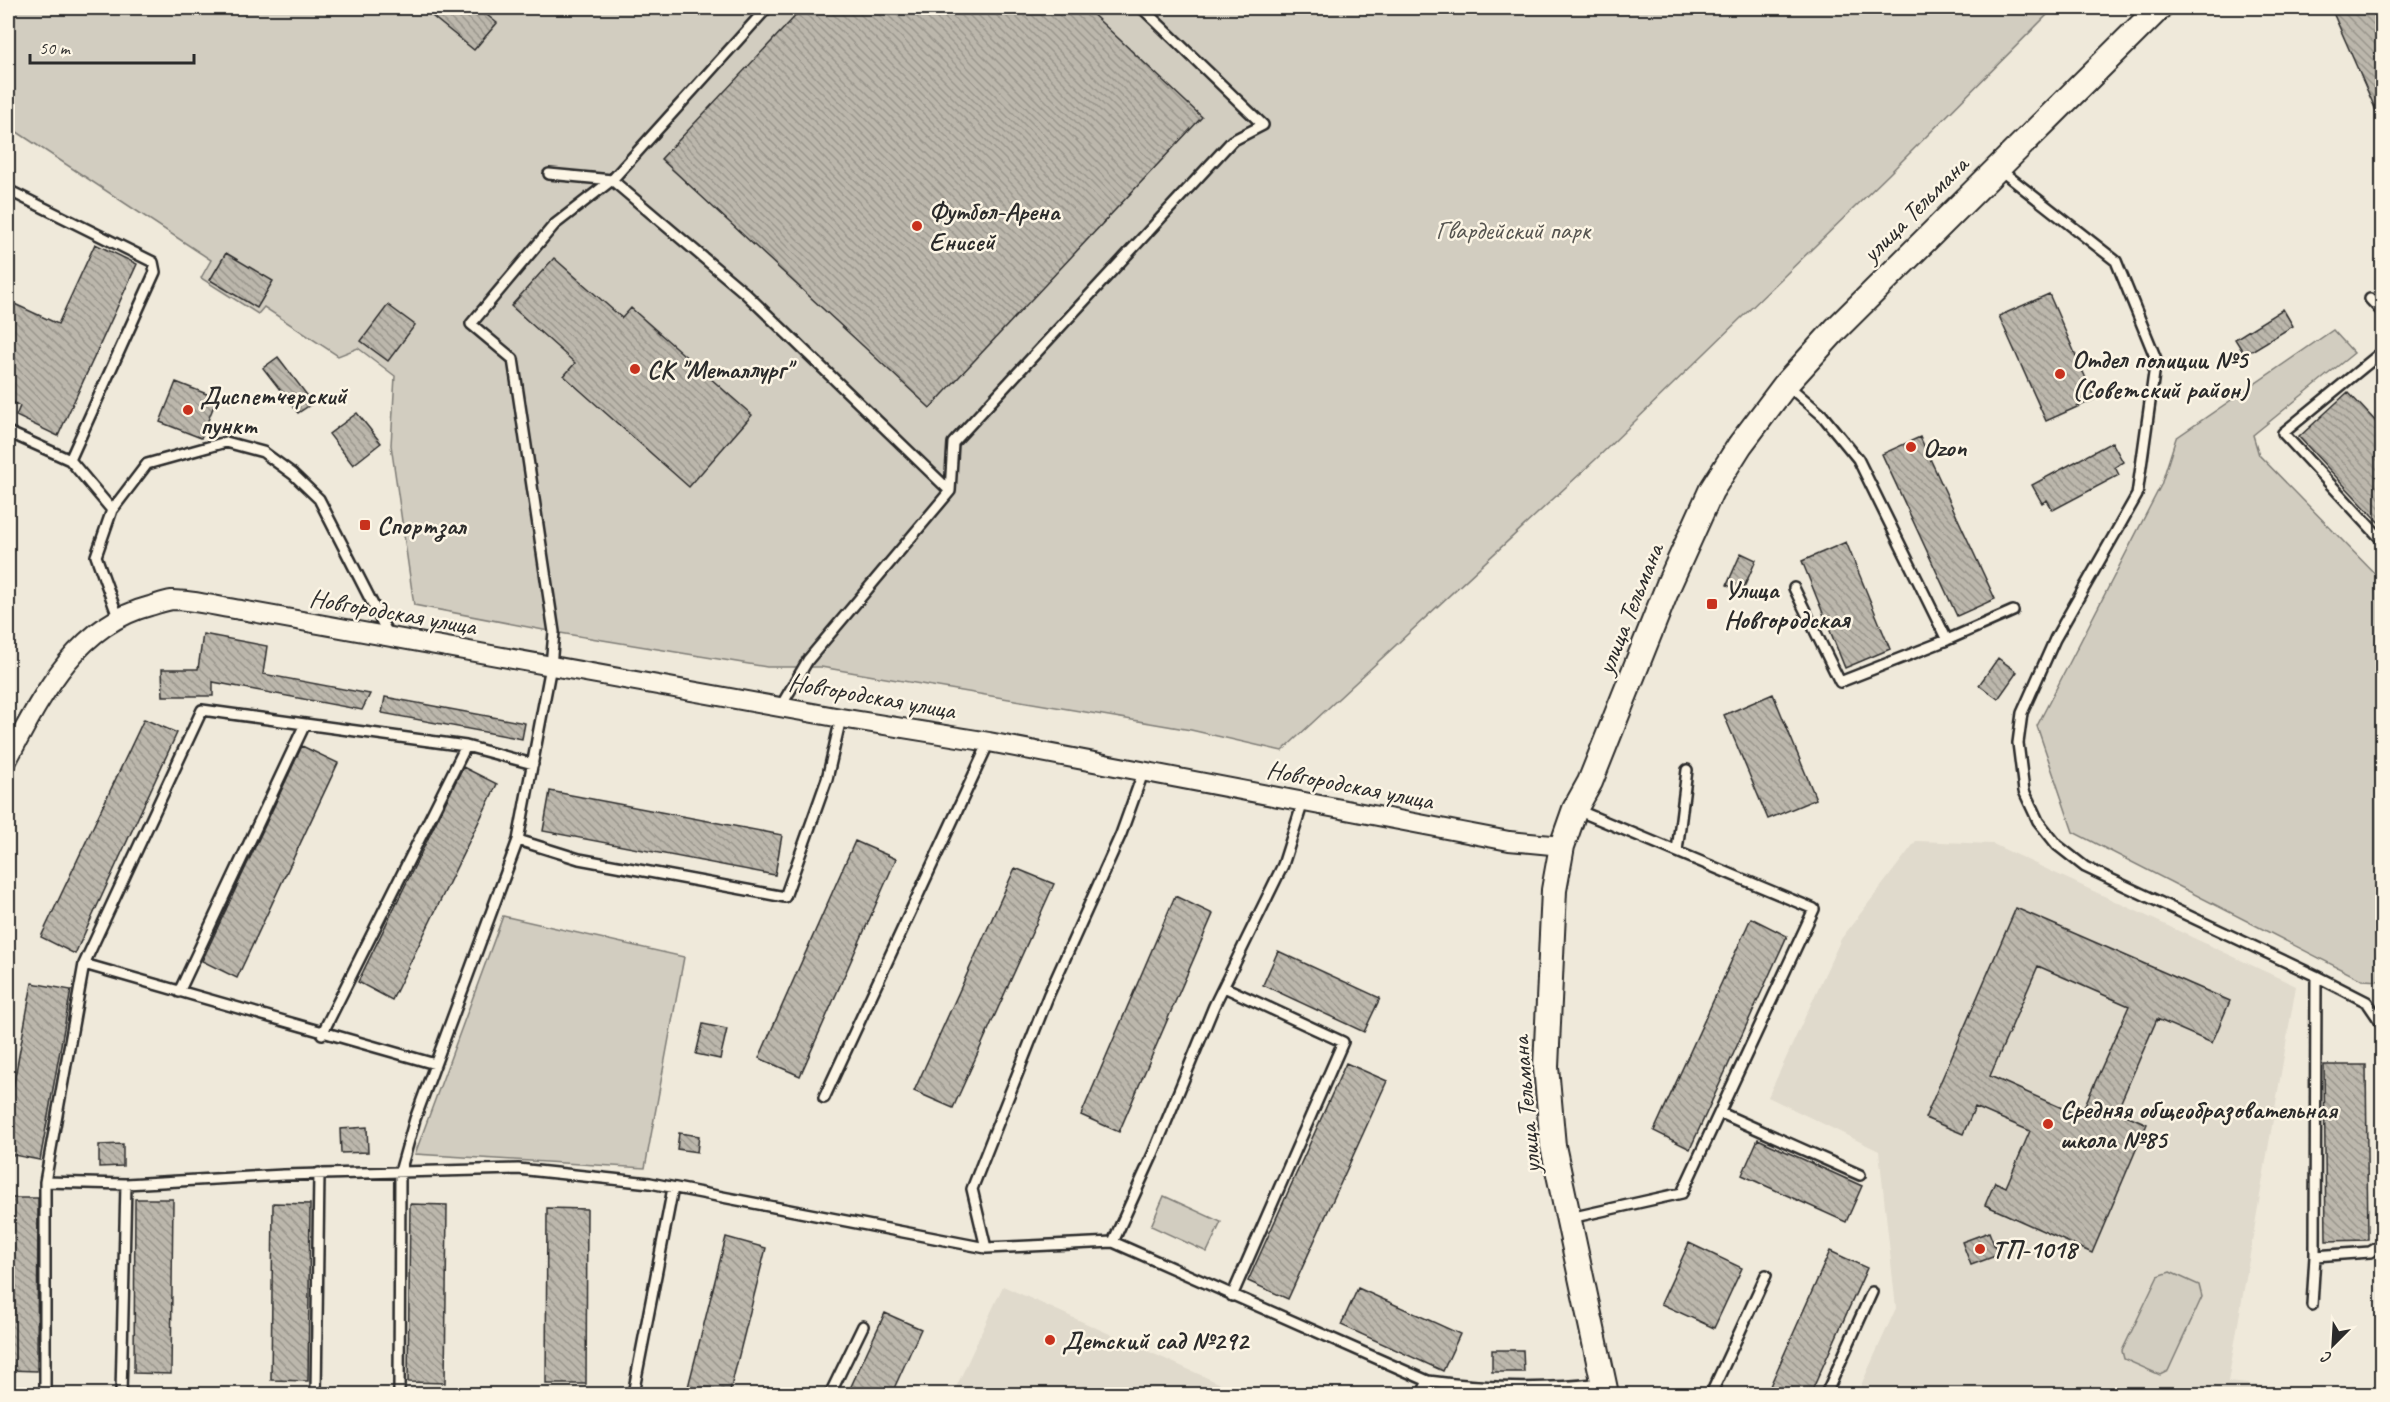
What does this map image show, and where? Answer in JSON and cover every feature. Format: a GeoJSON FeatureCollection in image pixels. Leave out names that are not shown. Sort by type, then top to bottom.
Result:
{"type":"FeatureCollection","features":[{"type":"Feature","properties":{"kind":"main road","name":"улица Тельмана"},"geometry":{"type":"LineString","coordinates":[[1605,1389],[1554,1146],[1546,1067],[1554,890],[1562,846],[1575,809],[1590,782],[1669,584],[1711,491],[1740,445],[1786,384],[1844,321],[2159,8]]}},
{"type":"Feature","properties":{"kind":"street","name":"Новгородская улица"},"geometry":{"type":"LineString","coordinates":[[118,617],[171,600],[241,610],[841,718],[989,742],[1509,841],[1562,846]]}},
{"type":"Feature","properties":{"kind":"street"},"geometry":{"type":"LineString","coordinates":[[8,759],[40,699],[62,666],[97,631],[118,617]]}},
{"type":"Feature","properties":{"kind":"lane"},"geometry":{"type":"LineString","coordinates":[[399,1395],[400,1172],[415,1119],[518,840],[550,666],[554,632],[513,359],[471,324],[554,225],[612,180],[767,8]]}},
{"type":"Feature","properties":{"kind":"lane"},"geometry":{"type":"LineString","coordinates":[[782,706],[808,660],[950,491],[953,443],[1232,141],[1263,125],[1142,8]]}},
{"type":"Feature","properties":{"kind":"lane"},"geometry":{"type":"LineString","coordinates":[[1996,168],[2116,261],[2156,359],[2137,495],[2055,639],[2022,713],[2018,742],[2024,790],[2038,821],[2057,844],[2085,867],[2367,1002],[2382,1024]]}},
{"type":"Feature","properties":{"kind":"lane"},"geometry":{"type":"LineString","coordinates":[[549,174],[612,180],[744,293],[950,491]]}},
{"type":"Feature","properties":{"kind":"lane"},"geometry":{"type":"LineString","coordinates":[[8,190],[153,262],[155,272],[70,460]]}},
{"type":"Feature","properties":{"kind":"lane"},"geometry":{"type":"LineString","coordinates":[[2370,299],[2382,312]]}},
{"type":"Feature","properties":{"kind":"lane"},"geometry":{"type":"LineString","coordinates":[[2382,352],[2283,433],[2382,540]]}},
{"type":"Feature","properties":{"kind":"lane"},"geometry":{"type":"LineString","coordinates":[[1786,384],[1821,415],[1858,459],[1947,640]]}},
{"type":"Feature","properties":{"kind":"lane"},"geometry":{"type":"LineString","coordinates":[[8,432],[70,460],[112,510]]}},
{"type":"Feature","properties":{"kind":"lane"},"geometry":{"type":"LineString","coordinates":[[118,617],[96,556],[112,510],[147,464],[226,442],[263,452],[293,474],[319,499],[389,636]]}},
{"type":"Feature","properties":{"kind":"lane"},"geometry":{"type":"LineString","coordinates":[[1794,588],[1840,682],[2013,611]]}},
{"type":"Feature","properties":{"kind":"lane"},"geometry":{"type":"LineString","coordinates":[[45,1395],[45,1182],[84,964],[202,710],[466,746],[533,764]]}},
{"type":"Feature","properties":{"kind":"lane"},"geometry":{"type":"LineString","coordinates":[[518,840],[579,859],[785,897],[827,779],[841,718]]}},
{"type":"Feature","properties":{"kind":"lane"},"geometry":{"type":"LineString","coordinates":[[179,992],[305,724]]}},
{"type":"Feature","properties":{"kind":"lane"},"geometry":{"type":"LineString","coordinates":[[824,1098],[989,742]]}},
{"type":"Feature","properties":{"kind":"lane"},"geometry":{"type":"LineString","coordinates":[[322,1034],[466,746]]}},
{"type":"Feature","properties":{"kind":"lane"},"geometry":{"type":"LineString","coordinates":[[1677,851],[1687,770]]}},
{"type":"Feature","properties":{"kind":"lane"},"geometry":{"type":"LineString","coordinates":[[986,1248],[972,1190],[1049,994],[1121,834],[1143,773]]}},
{"type":"Feature","properties":{"kind":"lane"},"geometry":{"type":"LineString","coordinates":[[1113,1242],[1224,987],[1283,865],[1304,802]]}},
{"type":"Feature","properties":{"kind":"lane"},"geometry":{"type":"LineString","coordinates":[[1568,1219],[1682,1193],[1814,909],[1575,809]]}},
{"type":"Feature","properties":{"kind":"lane"},"geometry":{"type":"LineString","coordinates":[[84,964],[322,1034],[435,1064]]}},
{"type":"Feature","properties":{"kind":"lane"},"geometry":{"type":"LineString","coordinates":[[2312,1305],[2315,1256],[2316,976]]}},
{"type":"Feature","properties":{"kind":"lane"},"geometry":{"type":"LineString","coordinates":[[1224,987],[1343,1042],[1232,1296]]}},
{"type":"Feature","properties":{"kind":"lane"},"geometry":{"type":"LineString","coordinates":[[1720,1113],[1860,1175]]}},
{"type":"Feature","properties":{"kind":"lane"},"geometry":{"type":"LineString","coordinates":[[45,1182],[126,1185],[319,1173],[518,1169],[650,1183],[986,1248],[1113,1242],[1428,1381],[1476,1387],[1605,1389]]}},
{"type":"Feature","properties":{"kind":"lane"},"geometry":{"type":"LineString","coordinates":[[316,1395],[319,1173]]}},
{"type":"Feature","properties":{"kind":"lane"},"geometry":{"type":"LineString","coordinates":[[121,1395],[126,1185]]}},
{"type":"Feature","properties":{"kind":"lane"},"geometry":{"type":"LineString","coordinates":[[633,1395],[673,1188]]}},
{"type":"Feature","properties":{"kind":"lane"},"geometry":{"type":"LineString","coordinates":[[2315,1256],[2370,1252],[2382,1245]]}},
{"type":"Feature","properties":{"kind":"lane"},"geometry":{"type":"LineString","coordinates":[[1711,1395],[1766,1275]]}},
{"type":"Feature","properties":{"kind":"lane"},"geometry":{"type":"LineString","coordinates":[[1826,1395],[1872,1292]]}},
{"type":"Feature","properties":{"kind":"lane"},"geometry":{"type":"LineString","coordinates":[[830,1395],[863,1326]]}},
{"type":"Feature","properties":{"kind":"lane"},"geometry":{"type":"LineString","coordinates":[[1422,1395],[1428,1381]]}},
{"type":"Feature","properties":{"kind":"shaded area","name":"Средняя общеобразовательная школа №85"},"geometry":{"type":"Polygon","coordinates":[[[1916,841],[1993,844],[2296,986],[2228,1382],[2338,1394],[1857,1394],[1896,1308],[1879,1151],[1768,1097],[1841,939],[1916,841]]]}},
{"type":"Feature","properties":{"kind":"shaded area","name":"Детский сад №292"},"geometry":{"type":"Polygon","coordinates":[[[1003,1286],[1243,1394],[953,1394],[1003,1286]]]}},
{"type":"Feature","properties":{"kind":"green space","name":"Гвардейский парк"},"geometry":{"type":"Polygon","coordinates":[[[8,8],[2054,8],[1889,174],[1595,460],[1282,751],[1191,730],[821,667],[767,667],[554,632],[414,605],[391,445],[395,376],[358,348],[338,356],[264,307],[258,314],[201,278],[211,260],[8,126],[8,8]]]}},
{"type":"Feature","properties":{"kind":"green space"},"geometry":{"type":"Polygon","coordinates":[[[2333,330],[2354,353],[2253,435],[2259,455],[2382,581],[2382,981],[2362,980],[2073,832],[2037,726],[2161,485],[2176,438],[2333,330]]]}},
{"type":"Feature","properties":{"kind":"green space"},"geometry":{"type":"Polygon","coordinates":[[[503,916],[684,957],[645,1168],[415,1154],[503,916]]]}},
{"type":"Feature","properties":{"kind":"green space"},"geometry":{"type":"Polygon","coordinates":[[[1164,1196],[1221,1222],[1207,1252],[1151,1226],[1164,1196]]]}},
{"type":"Feature","properties":{"kind":"green space"},"geometry":{"type":"Polygon","coordinates":[[[2170,1272],[2199,1285],[2202,1297],[2168,1371],[2160,1375],[2124,1359],[2122,1351],[2158,1276],[2170,1272]]]}},
{"type":"Feature","properties":{"kind":"building"},"geometry":{"type":"Polygon","coordinates":[[[422,8],[478,8],[497,23],[474,50],[422,8]]]}},
{"type":"Feature","properties":{"kind":"building","name":"Футбол-Арена Енисей"},"geometry":{"type":"Polygon","coordinates":[[[803,8],[1086,8],[1202,117],[930,408],[661,159],[803,8]]]}},
{"type":"Feature","properties":{"kind":"building"},"geometry":{"type":"Polygon","coordinates":[[[2331,8],[2382,8],[2382,124],[2331,8]]]}},
{"type":"Feature","properties":{"kind":"building"},"geometry":{"type":"Polygon","coordinates":[[[95,244],[137,264],[58,436],[16,416],[20,406],[8,400],[8,301],[58,324],[95,244]]]}},
{"type":"Feature","properties":{"kind":"building"},"geometry":{"type":"Polygon","coordinates":[[[226,253],[273,281],[257,308],[210,280],[226,253]]]}},
{"type":"Feature","properties":{"kind":"building","name":"СК \"Металлург\""},"geometry":{"type":"Polygon","coordinates":[[[554,258],[622,318],[631,308],[752,415],[689,487],[564,376],[575,363],[511,306],[554,258]]]}},
{"type":"Feature","properties":{"kind":"building"},"geometry":{"type":"Polygon","coordinates":[[[2049,294],[2095,399],[2046,421],[1999,316],[2049,294]]]}},
{"type":"Feature","properties":{"kind":"building"},"geometry":{"type":"Polygon","coordinates":[[[388,305],[415,325],[388,361],[361,341],[388,305]]]}},
{"type":"Feature","properties":{"kind":"building"},"geometry":{"type":"Polygon","coordinates":[[[2283,309],[2293,326],[2245,355],[2235,339],[2283,309]]]}},
{"type":"Feature","properties":{"kind":"building"},"geometry":{"type":"Polygon","coordinates":[[[278,357],[313,403],[298,413],[263,368],[278,357]]]}},
{"type":"Feature","properties":{"kind":"building","name":"Диспетчерский пункт"},"geometry":{"type":"Polygon","coordinates":[[[176,382],[217,398],[201,438],[160,422],[176,382]]]}},
{"type":"Feature","properties":{"kind":"building"},"geometry":{"type":"Polygon","coordinates":[[[2348,392],[2382,428],[2382,526],[2299,437],[2348,392]]]}},
{"type":"Feature","properties":{"kind":"building"},"geometry":{"type":"Polygon","coordinates":[[[357,413],[381,443],[353,465],[329,434],[357,413]]]}},
{"type":"Feature","properties":{"kind":"building"},"geometry":{"type":"Polygon","coordinates":[[[1920,437],[1995,599],[1957,616],[1882,454],[1920,437]]]}},
{"type":"Feature","properties":{"kind":"building"},"geometry":{"type":"Polygon","coordinates":[[[2112,442],[2123,462],[2115,467],[2119,475],[2053,510],[2047,500],[2042,503],[2032,485],[2112,442]]]}},
{"type":"Feature","properties":{"kind":"building"},"geometry":{"type":"Polygon","coordinates":[[[1846,542],[1890,649],[1845,668],[1802,561],[1846,542]]]}},
{"type":"Feature","properties":{"kind":"building"},"geometry":{"type":"Polygon","coordinates":[[[1741,553],[1756,560],[1742,592],[1727,585],[1741,553]]]}},
{"type":"Feature","properties":{"kind":"building"},"geometry":{"type":"Polygon","coordinates":[[[203,634],[267,646],[263,674],[370,694],[362,710],[213,682],[213,696],[163,696],[162,669],[198,669],[203,634]]]}},
{"type":"Feature","properties":{"kind":"building"},"geometry":{"type":"Polygon","coordinates":[[[1998,658],[2017,672],[1998,699],[1979,685],[1998,658]]]}},
{"type":"Feature","properties":{"kind":"building"},"geometry":{"type":"Polygon","coordinates":[[[1773,694],[1816,799],[1768,819],[1724,715],[1773,694]]]}},
{"type":"Feature","properties":{"kind":"building"},"geometry":{"type":"Polygon","coordinates":[[[385,697],[525,723],[522,739],[382,713],[385,697]]]}},
{"type":"Feature","properties":{"kind":"building"},"geometry":{"type":"Polygon","coordinates":[[[144,719],[177,733],[75,954],[41,937],[144,719]]]}},
{"type":"Feature","properties":{"kind":"building"},"geometry":{"type":"Polygon","coordinates":[[[302,746],[338,763],[237,978],[202,961],[302,746]]]}},
{"type":"Feature","properties":{"kind":"building"},"geometry":{"type":"Polygon","coordinates":[[[463,767],[497,784],[392,1000],[358,982],[463,767]]]}},
{"type":"Feature","properties":{"kind":"building"},"geometry":{"type":"Polygon","coordinates":[[[550,791],[782,835],[775,875],[543,831],[550,791]]]}},
{"type":"Feature","properties":{"kind":"building"},"geometry":{"type":"Polygon","coordinates":[[[855,841],[896,859],[800,1076],[759,1058],[855,841]]]}},
{"type":"Feature","properties":{"kind":"building"},"geometry":{"type":"Polygon","coordinates":[[[1015,868],[1054,884],[953,1108],[914,1091],[1015,868]]]}},
{"type":"Feature","properties":{"kind":"building"},"geometry":{"type":"Polygon","coordinates":[[[1175,896],[1213,914],[1119,1132],[1081,1115],[1175,896]]]}},
{"type":"Feature","properties":{"kind":"building"},"geometry":{"type":"Polygon","coordinates":[[[2016,908],[2230,1001],[2212,1043],[2157,1019],[2117,1111],[2147,1124],[2092,1253],[1985,1205],[1995,1182],[2006,1187],[2030,1131],[1975,1107],[1963,1134],[1925,1118],[2016,908]],[[2038,966],[1990,1076],[2080,1116],[2129,1006],[2038,966]]]}},
{"type":"Feature","properties":{"kind":"building"},"geometry":{"type":"Polygon","coordinates":[[[1751,918],[1787,936],[1690,1149],[1654,1131],[1751,918]]]}},
{"type":"Feature","properties":{"kind":"building"},"geometry":{"type":"Polygon","coordinates":[[[1278,951],[1380,998],[1364,1032],[1263,985],[1278,951]]]}},
{"type":"Feature","properties":{"kind":"building"},"geometry":{"type":"Polygon","coordinates":[[[32,983],[71,990],[40,1160],[8,1154],[8,1116],[32,983]]]}},
{"type":"Feature","properties":{"kind":"building"},"geometry":{"type":"Polygon","coordinates":[[[703,1024],[727,1029],[720,1059],[696,1054],[703,1024]]]}},
{"type":"Feature","properties":{"kind":"building"},"geometry":{"type":"Polygon","coordinates":[[[1346,1063],[1387,1081],[1288,1299],[1248,1281],[1346,1063]]]}},
{"type":"Feature","properties":{"kind":"building"},"geometry":{"type":"Polygon","coordinates":[[[2324,1065],[2366,1065],[2368,1240],[2326,1241],[2324,1065]]]}},
{"type":"Feature","properties":{"kind":"building"},"geometry":{"type":"Polygon","coordinates":[[[367,1127],[368,1152],[341,1153],[340,1129],[367,1127]]]}},
{"type":"Feature","properties":{"kind":"building"},"geometry":{"type":"Polygon","coordinates":[[[679,1133],[699,1136],[697,1152],[677,1149],[679,1133]]]}},
{"type":"Feature","properties":{"kind":"building"},"geometry":{"type":"Polygon","coordinates":[[[1758,1139],[1862,1186],[1846,1222],[1742,1175],[1758,1139]]]}},
{"type":"Feature","properties":{"kind":"building"},"geometry":{"type":"Polygon","coordinates":[[[123,1144],[123,1166],[99,1167],[99,1145],[123,1144]]]}},
{"type":"Feature","properties":{"kind":"building"},"geometry":{"type":"Polygon","coordinates":[[[8,1198],[38,1198],[37,1371],[8,1370],[8,1198]]]}},
{"type":"Feature","properties":{"kind":"building"},"geometry":{"type":"Polygon","coordinates":[[[135,1199],[173,1199],[171,1374],[134,1373],[135,1199]]]}},
{"type":"Feature","properties":{"kind":"building"},"geometry":{"type":"Polygon","coordinates":[[[273,1203],[310,1204],[308,1381],[271,1380],[273,1203]]]}},
{"type":"Feature","properties":{"kind":"building"},"geometry":{"type":"Polygon","coordinates":[[[410,1204],[447,1205],[445,1383],[408,1382],[410,1204]]]}},
{"type":"Feature","properties":{"kind":"building"},"geometry":{"type":"Polygon","coordinates":[[[547,1208],[587,1209],[586,1384],[546,1384],[547,1208]]]}},
{"type":"Feature","properties":{"kind":"building","name":"ТП-1018"},"geometry":{"type":"Polygon","coordinates":[[[1989,1232],[1998,1255],[1971,1265],[1962,1242],[1989,1232]]]}},
{"type":"Feature","properties":{"kind":"building"},"geometry":{"type":"Polygon","coordinates":[[[726,1237],[766,1248],[729,1395],[686,1395],[726,1237]]]}},
{"type":"Feature","properties":{"kind":"building"},"geometry":{"type":"Polygon","coordinates":[[[1689,1243],[1742,1268],[1714,1328],[1661,1304],[1689,1243]]]}},
{"type":"Feature","properties":{"kind":"building"},"geometry":{"type":"Polygon","coordinates":[[[1830,1251],[1867,1268],[1810,1395],[1766,1395],[1830,1251]]]}},
{"type":"Feature","properties":{"kind":"building"},"geometry":{"type":"Polygon","coordinates":[[[1358,1288],[1460,1334],[1443,1371],[1341,1325],[1358,1288]]]}},
{"type":"Feature","properties":{"kind":"building"},"geometry":{"type":"Polygon","coordinates":[[[885,1313],[921,1329],[891,1395],[847,1395],[885,1313]]]}},
{"type":"Feature","properties":{"kind":"building"},"geometry":{"type":"Polygon","coordinates":[[[1492,1350],[1523,1350],[1524,1372],[1492,1372],[1492,1350]]]}},
{"type":"Feature","properties":{"kind":"place","name":"Футбол-Арена Енисей"},"geometry":{"type":"Point","coordinates":[917,226]}},
{"type":"Feature","properties":{"kind":"place","name":"СК \"Металлург\""},"geometry":{"type":"Point","coordinates":[635,369]}},
{"type":"Feature","properties":{"kind":"place","name":"Отдел полиции №5 (Советский район)"},"geometry":{"type":"Point","coordinates":[2060,374]}},
{"type":"Feature","properties":{"kind":"place","name":"Диспетчерский пункт"},"geometry":{"type":"Point","coordinates":[188,410]}},
{"type":"Feature","properties":{"kind":"place","name":"Ozon"},"geometry":{"type":"Point","coordinates":[1911,447]}},
{"type":"Feature","properties":{"kind":"place","name":"Спортзал"},"geometry":{"type":"Point","coordinates":[365,525]}},
{"type":"Feature","properties":{"kind":"place","name":"Улица Новгородская"},"geometry":{"type":"Point","coordinates":[1712,604]}},
{"type":"Feature","properties":{"kind":"place","name":"Средняя общеобразовательная школа №85"},"geometry":{"type":"Point","coordinates":[2048,1124]}},
{"type":"Feature","properties":{"kind":"place","name":"ТП-1018"},"geometry":{"type":"Point","coordinates":[1980,1249]}},
{"type":"Feature","properties":{"kind":"place","name":"Детский сад №292"},"geometry":{"type":"Point","coordinates":[1050,1340]}}]}
